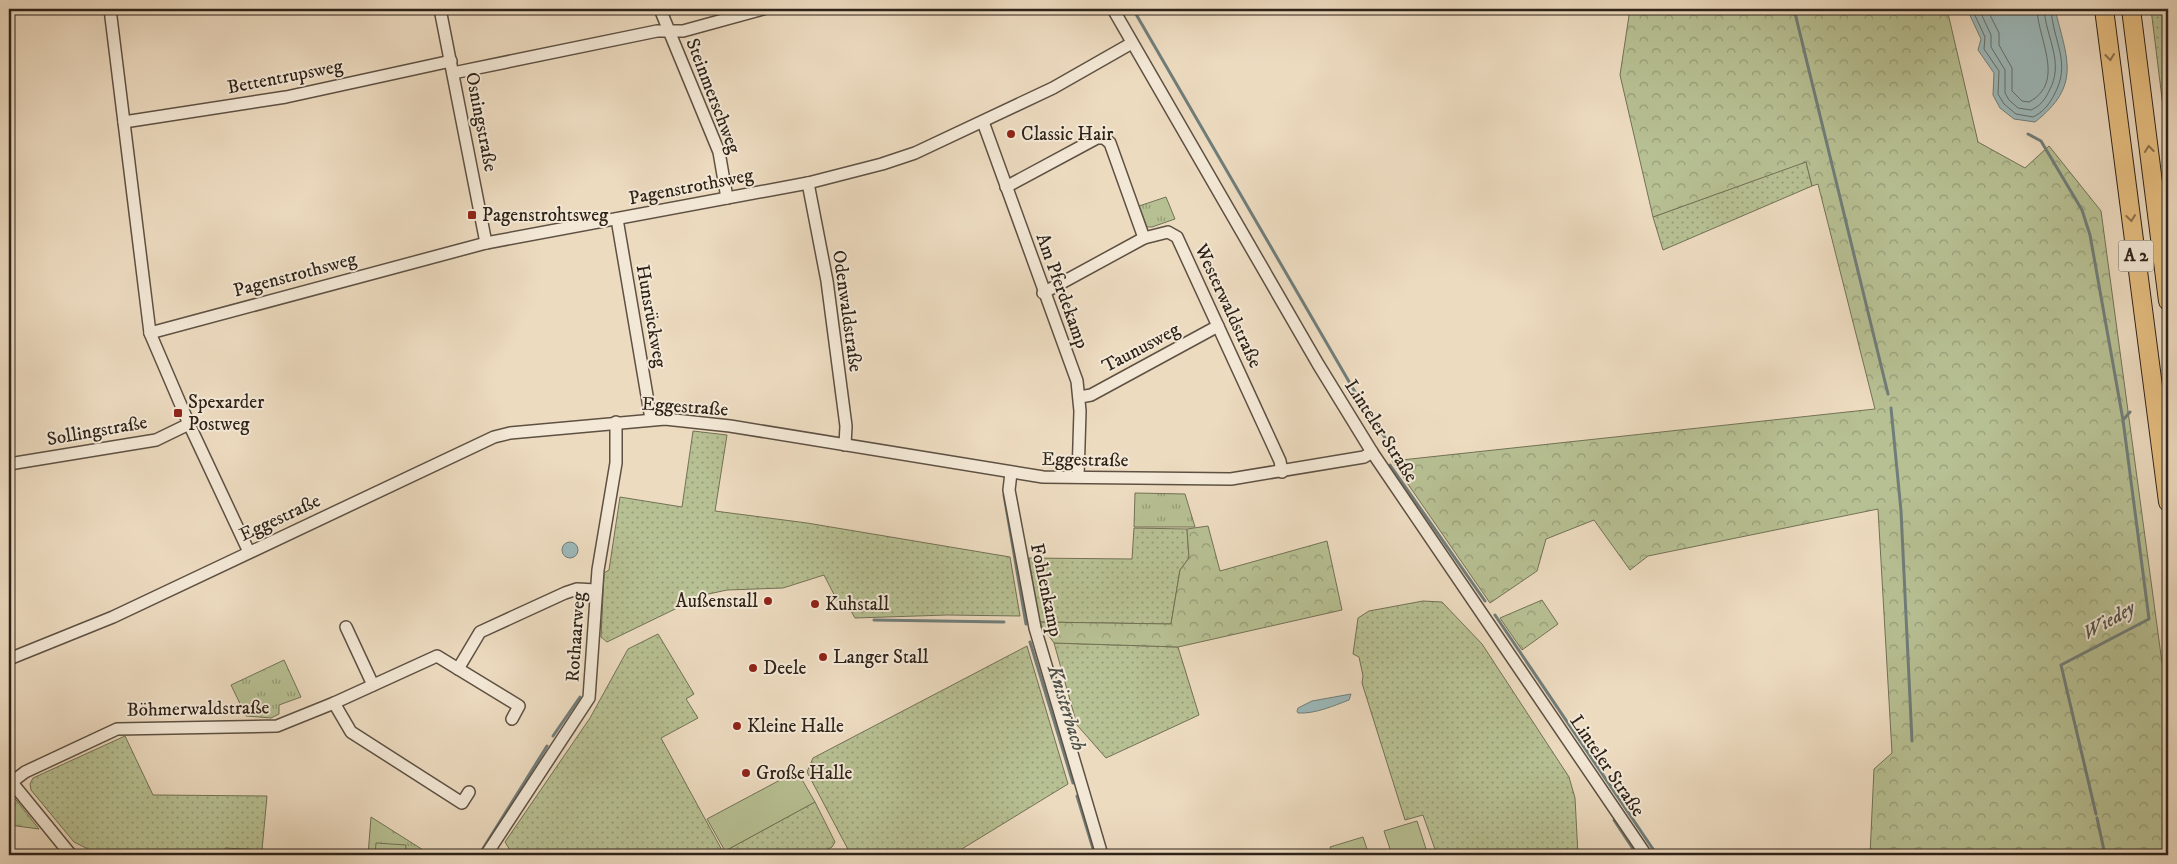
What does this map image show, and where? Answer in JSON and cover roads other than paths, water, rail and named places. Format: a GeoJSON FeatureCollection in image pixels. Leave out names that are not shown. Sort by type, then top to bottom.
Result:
{"type":"FeatureCollection","features":[{"type":"Feature","properties":{"kind":"highway","name":"A 2"},"geometry":{"type":"LineString","coordinates":[[2104,9],[2168,502]]}},
{"type":"Feature","properties":{"kind":"highway","name":"A 2"},"geometry":{"type":"LineString","coordinates":[[2131,9],[2168,301]]}},
{"type":"Feature","properties":{"kind":"street"},"geometry":{"type":"LineString","coordinates":[[110,9],[150,333],[189,424],[249,552]]}},
{"type":"Feature","properties":{"kind":"street","name":"Osningstraße"},"geometry":{"type":"LineString","coordinates":[[440,9],[486,242]]}},
{"type":"Feature","properties":{"kind":"street","name":"Steinmerschweg"},"geometry":{"type":"LineString","coordinates":[[660,9],[719,152],[727,198]]}},
{"type":"Feature","properties":{"kind":"street"},"geometry":{"type":"LineString","coordinates":[[453,73],[656,31],[683,32],[763,9]]}},
{"type":"Feature","properties":{"kind":"street","name":"Linteler Straße"},"geometry":{"type":"LineString","coordinates":[[1113,9],[1318,364],[1372,452],[1646,855]]}},
{"type":"Feature","properties":{"kind":"street","name":"Pagenstrothsweg"},"geometry":{"type":"LineString","coordinates":[[150,333],[486,242],[808,183],[906,156],[1053,88],[1132,43]]}},
{"type":"Feature","properties":{"kind":"street","name":"Bettentrupsweg"},"geometry":{"type":"LineString","coordinates":[[124,122],[286,97],[451,61]]}},
{"type":"Feature","properties":{"kind":"street","name":"Am Pferdekamp"},"geometry":{"type":"LineString","coordinates":[[983,122],[1077,381],[1080,397],[1078,478]]}},
{"type":"Feature","properties":{"kind":"street"},"geometry":{"type":"LineString","coordinates":[[1006,187],[1097,138],[1104,138],[1110,143],[1144,238]]}},
{"type":"Feature","properties":{"kind":"street","name":"Odenwaldstraße"},"geometry":{"type":"LineString","coordinates":[[808,183],[827,281],[846,426],[845,445]]}},
{"type":"Feature","properties":{"kind":"street","name":"Hunsrückweg"},"geometry":{"type":"LineString","coordinates":[[617,219],[651,419]]}},
{"type":"Feature","properties":{"kind":"street","name":"Westerwaldstraße"},"geometry":{"type":"LineString","coordinates":[[1044,293],[1144,238],[1168,232],[1177,237],[1280,461],[1282,472]]}},
{"type":"Feature","properties":{"kind":"street","name":"Taunusweg"},"geometry":{"type":"LineString","coordinates":[[1080,397],[1091,395],[1218,326]]}},
{"type":"Feature","properties":{"kind":"street","name":"Eggestraße"},"geometry":{"type":"LineString","coordinates":[[9,659],[113,617],[494,437],[510,433],[651,419],[730,426],[1011,473],[1043,477],[1078,478],[1231,479],[1364,457],[1372,452]]}},
{"type":"Feature","properties":{"kind":"street","name":"Rothaarweg"},"geometry":{"type":"LineString","coordinates":[[486,855],[589,698],[596,590],[616,463],[616,422]]}},
{"type":"Feature","properties":{"kind":"street","name":"Sollingstraße"},"geometry":{"type":"LineString","coordinates":[[9,464],[156,440],[189,424]]}},
{"type":"Feature","properties":{"kind":"street","name":"Fohlenkamp"},"geometry":{"type":"LineString","coordinates":[[1011,473],[1009,490],[1035,628],[1102,855]]}},
{"type":"Feature","properties":{"kind":"street"},"geometry":{"type":"LineString","coordinates":[[458,669],[480,632],[565,593],[577,589],[596,590]]}},
{"type":"Feature","properties":{"kind":"street"},"geometry":{"type":"LineString","coordinates":[[346,627],[373,685]]}},
{"type":"Feature","properties":{"kind":"street","name":"Böhmerwaldstraße"},"geometry":{"type":"LineString","coordinates":[[10,781],[117,729],[277,726],[334,703],[437,656],[520,706],[512,719]]}},
{"type":"Feature","properties":{"kind":"street"},"geometry":{"type":"LineString","coordinates":[[334,703],[351,732],[462,803],[469,792]]}},
{"type":"Feature","properties":{"kind":"street"},"geometry":{"type":"LineString","coordinates":[[10,781],[70,855]]}},
{"type":"Feature","properties":{"kind":"water"},"geometry":{"type":"Polygon","coordinates":[[[1967,9],[2055,9],[2066,57],[2065,83],[2060,96],[2050,109],[2035,122],[2014,119],[2000,108],[1993,95],[1994,73],[1978,50],[1981,39],[1967,9]]]}},
{"type":"Feature","properties":{"kind":"water"},"geometry":{"type":"Polygon","coordinates":[[[570,542],[578,550],[570,558],[562,550],[570,542]]]}},
{"type":"Feature","properties":{"kind":"water"},"geometry":{"type":"Polygon","coordinates":[[[1351,694],[1349,700],[1324,709],[1304,713],[1298,713],[1297,711],[1298,708],[1312,701],[1351,694]]]}},
{"type":"Feature","properties":{"kind":"waterway"},"geometry":{"type":"LineString","coordinates":[[1133,9],[1362,404],[1390,445]]}},
{"type":"Feature","properties":{"kind":"waterway"},"geometry":{"type":"LineString","coordinates":[[1794,9],[1888,394]]}},
{"type":"Feature","properties":{"kind":"waterway","name":"Wiedey"},"geometry":{"type":"LineString","coordinates":[[2166,9],[2168,25]]}},
{"type":"Feature","properties":{"kind":"waterway"},"geometry":{"type":"LineString","coordinates":[[2028,134],[2041,141],[2082,210],[2090,235],[2123,420]]}},
{"type":"Feature","properties":{"kind":"waterway"},"geometry":{"type":"LineString","coordinates":[[1891,408],[1901,511],[1912,741]]}},
{"type":"Feature","properties":{"kind":"waterway","name":"Wiedey"},"geometry":{"type":"LineString","coordinates":[[2096,814],[2061,665],[2149,619],[2123,420],[2130,412]]}},
{"type":"Feature","properties":{"kind":"waterway"},"geometry":{"type":"LineString","coordinates":[[1390,465],[1485,601]]}},
{"type":"Feature","properties":{"kind":"waterway","name":"Knisterbach"},"geometry":{"type":"LineString","coordinates":[[1004,495],[1026,624]]}},
{"type":"Feature","properties":{"kind":"waterway"},"geometry":{"type":"LineString","coordinates":[[1495,615],[1657,855]]}},
{"type":"Feature","properties":{"kind":"waterway"},"geometry":{"type":"LineString","coordinates":[[874,620],[1004,622]]}},
{"type":"Feature","properties":{"kind":"waterway","name":"Knisterbach"},"geometry":{"type":"LineString","coordinates":[[1030,642],[1073,783]]}},
{"type":"Feature","properties":{"kind":"waterway"},"geometry":{"type":"LineString","coordinates":[[553,736],[580,697]]}},
{"type":"Feature","properties":{"kind":"waterway"},"geometry":{"type":"LineString","coordinates":[[479,855],[547,746]]}},
{"type":"Feature","properties":{"kind":"waterway","name":"Knisterbach"},"geometry":{"type":"LineString","coordinates":[[1077,796],[1095,855]]}},
{"type":"Feature","properties":{"kind":"waterway","name":"Wiedey"},"geometry":{"type":"LineString","coordinates":[[2097,818],[2105,855]]}},
{"type":"Feature","properties":{"kind":"waterway"},"geometry":{"type":"LineString","coordinates":[[1614,820],[1637,855]]}},
{"type":"Feature","properties":{"kind":"place","name":"Classic Hair"},"geometry":{"type":"Point","coordinates":[1011,134]}},
{"type":"Feature","properties":{"kind":"place","name":"Pagenstrohtsweg"},"geometry":{"type":"Point","coordinates":[472,215]}},
{"type":"Feature","properties":{"kind":"place","name":"Spexarder Postweg"},"geometry":{"type":"Point","coordinates":[178,413]}},
{"type":"Feature","properties":{"kind":"place","name":"Außenstall"},"geometry":{"type":"Point","coordinates":[768,601]}},
{"type":"Feature","properties":{"kind":"place","name":"Kuhstall"},"geometry":{"type":"Point","coordinates":[815,604]}},
{"type":"Feature","properties":{"kind":"place","name":"Langer Stall"},"geometry":{"type":"Point","coordinates":[823,657]}},
{"type":"Feature","properties":{"kind":"place","name":"Deele"},"geometry":{"type":"Point","coordinates":[753,668]}},
{"type":"Feature","properties":{"kind":"place","name":"Kleine Halle"},"geometry":{"type":"Point","coordinates":[737,726]}},
{"type":"Feature","properties":{"kind":"place","name":"Große Halle"},"geometry":{"type":"Point","coordinates":[746,773]}}]}
